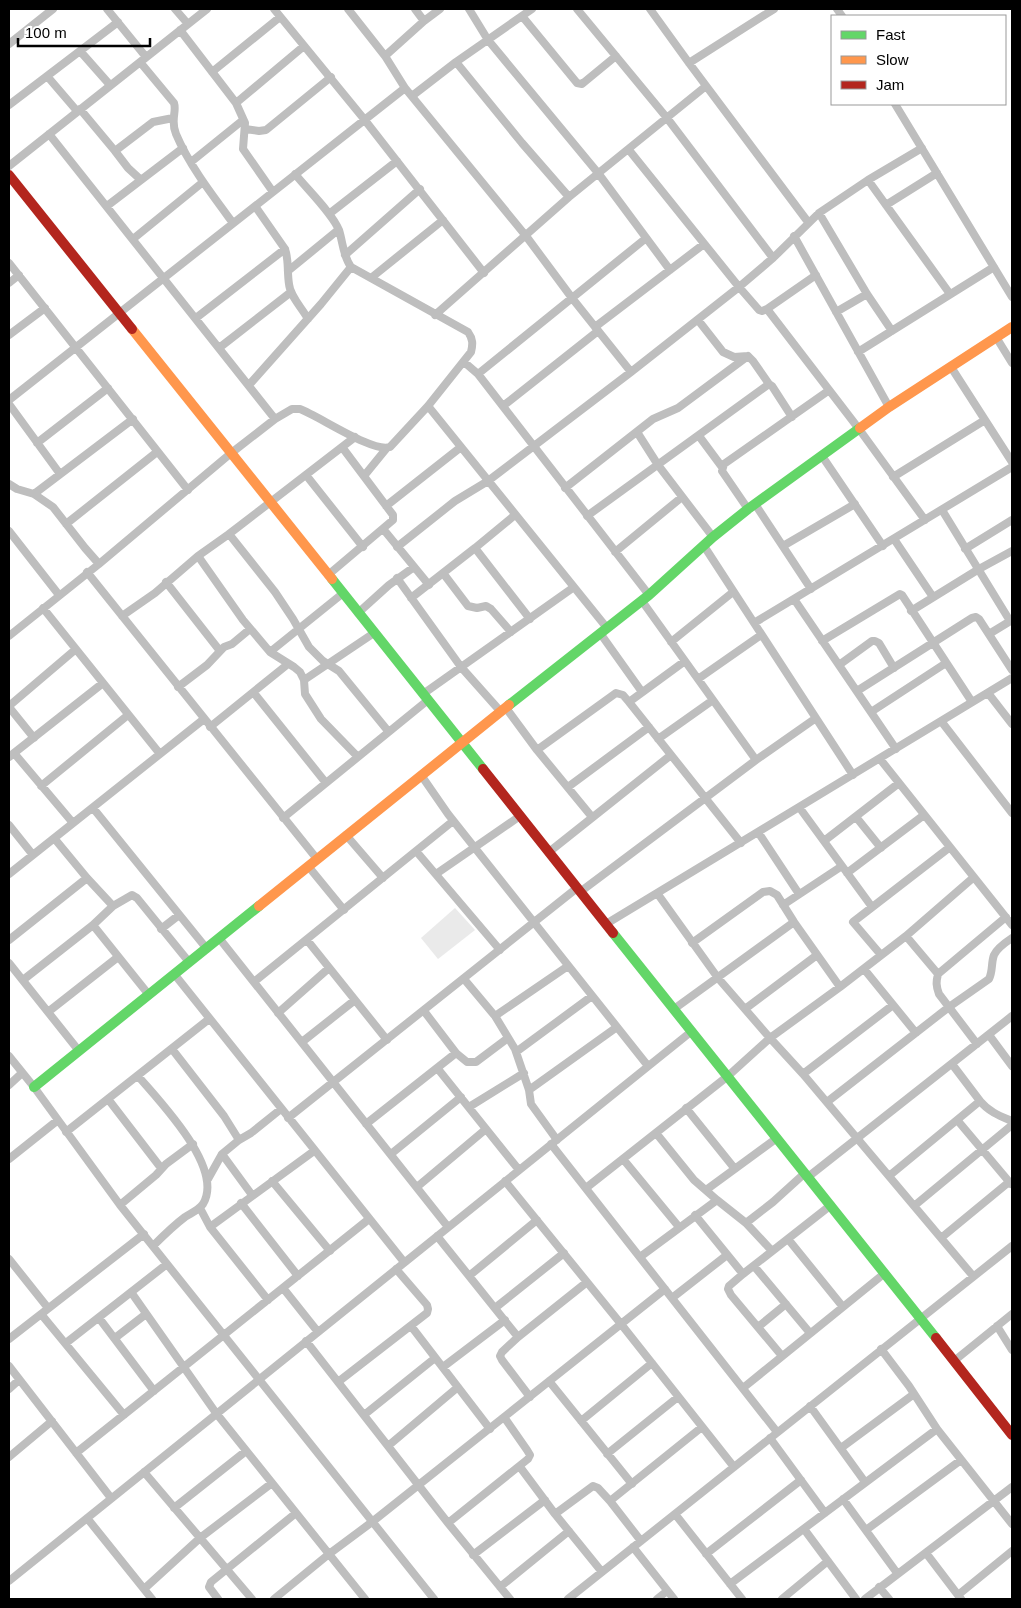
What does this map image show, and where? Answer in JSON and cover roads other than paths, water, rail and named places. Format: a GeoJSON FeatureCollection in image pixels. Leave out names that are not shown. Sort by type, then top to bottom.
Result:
{"type":"FeatureCollection","features":[{"type":"Feature","properties":{"kind":"street"},"geometry":{"type":"LineString","coordinates":[[9,44],[53,9]]}},
{"type":"Feature","properties":{"kind":"street"},"geometry":{"type":"LineString","coordinates":[[107,9],[174,104],[172,124],[183,148],[203,182],[233,223]]}},
{"type":"Feature","properties":{"kind":"street"},"geometry":{"type":"LineString","coordinates":[[175,9],[188,24]]}},
{"type":"Feature","properties":{"kind":"street"},"geometry":{"type":"LineString","coordinates":[[9,166],[207,9]]}},
{"type":"Feature","properties":{"kind":"street"},"geometry":{"type":"LineString","coordinates":[[274,9],[331,77],[484,273]]}},
{"type":"Feature","properties":{"kind":"street"},"geometry":{"type":"LineString","coordinates":[[348,9],[385,56],[405,88],[526,236],[631,372]]}},
{"type":"Feature","properties":{"kind":"street"},"geometry":{"type":"LineString","coordinates":[[415,9],[424,21]]}},
{"type":"Feature","properties":{"kind":"street"},"geometry":{"type":"LineString","coordinates":[[385,56],[440,9]]}},
{"type":"Feature","properties":{"kind":"street"},"geometry":{"type":"LineString","coordinates":[[469,9],[488,40],[598,173],[670,270]]}},
{"type":"Feature","properties":{"kind":"street"},"geometry":{"type":"LineString","coordinates":[[412,96],[456,62],[532,9]]}},
{"type":"Feature","properties":{"kind":"street"},"geometry":{"type":"LineString","coordinates":[[578,9],[667,118],[773,258]]}},
{"type":"Feature","properties":{"kind":"street"},"geometry":{"type":"LineString","coordinates":[[689,63],[774,9]]}},
{"type":"Feature","properties":{"kind":"street"},"geometry":{"type":"LineString","coordinates":[[655,10],[689,63],[808,222]]}},
{"type":"Feature","properties":{"kind":"street"},"geometry":{"type":"LineString","coordinates":[[522,16],[577,83],[582,84],[616,56]]}},
{"type":"Feature","properties":{"kind":"street"},"geometry":{"type":"LineString","coordinates":[[212,72],[280,17]]}},
{"type":"Feature","properties":{"kind":"street"},"geometry":{"type":"LineString","coordinates":[[9,106],[118,22]]}},
{"type":"Feature","properties":{"kind":"street"},"geometry":{"type":"LineString","coordinates":[[180,30],[236,103],[245,129],[243,149],[273,192]]}},
{"type":"Feature","properties":{"kind":"street"},"geometry":{"type":"LineString","coordinates":[[236,103],[304,46]]}},
{"type":"Feature","properties":{"kind":"street"},"geometry":{"type":"LineString","coordinates":[[80,51],[110,86]]}},
{"type":"Feature","properties":{"kind":"street"},"geometry":{"type":"LineString","coordinates":[[456,62],[569,197]]}},
{"type":"Feature","properties":{"kind":"street"},"geometry":{"type":"LineString","coordinates":[[47,76],[128,168],[141,180]]}},
{"type":"Feature","properties":{"kind":"street"},"geometry":{"type":"LineString","coordinates":[[245,129],[266,130],[331,77]]}},
{"type":"Feature","properties":{"kind":"street"},"geometry":{"type":"LineString","coordinates":[[434,315],[569,197],[706,86]]}},
{"type":"Feature","properties":{"kind":"street"},"geometry":{"type":"LineString","coordinates":[[60,474],[9,402],[405,88]]}},
{"type":"Feature","properties":{"kind":"street"},"geometry":{"type":"LineString","coordinates":[[896,105],[1012,297]]}},
{"type":"Feature","properties":{"kind":"street"},"geometry":{"type":"LineString","coordinates":[[115,151],[152,122],[173,118]]}},
{"type":"Feature","properties":{"kind":"street"},"geometry":{"type":"LineString","coordinates":[[191,162],[243,120]]}},
{"type":"Feature","properties":{"kind":"street"},"geometry":{"type":"LineString","coordinates":[[49,134],[275,419]]}},
{"type":"Feature","properties":{"kind":"street"},"geometry":{"type":"LineString","coordinates":[[107,206],[183,148]]}},
{"type":"Feature","properties":{"kind":"street"},"geometry":{"type":"LineString","coordinates":[[397,547],[454,500],[488,481],[698,320],[773,258],[819,213],[868,180],[922,148]]}},
{"type":"Feature","properties":{"kind":"street"},"geometry":{"type":"LineString","coordinates":[[629,150],[759,310],[767,309],[816,275]]}},
{"type":"Feature","properties":{"kind":"street"},"geometry":{"type":"LineString","coordinates":[[329,214],[397,161]]}},
{"type":"Feature","properties":{"kind":"street"},"geometry":{"type":"LineString","coordinates":[[886,205],[937,173]]}},
{"type":"Feature","properties":{"kind":"street"},"geometry":{"type":"LineString","coordinates":[[295,174],[329,214],[338,230],[345,255],[351,267],[434,315],[468,332],[472,338],[471,352],[464,362],[396,443],[386,449],[364,476]]}},
{"type":"Feature","properties":{"kind":"street"},"geometry":{"type":"LineString","coordinates":[[9,175],[807,1175],[1012,1435]]}},
{"type":"Feature","properties":{"kind":"street"},"geometry":{"type":"LineString","coordinates":[[868,180],[950,294]]}},
{"type":"Feature","properties":{"kind":"street"},"geometry":{"type":"LineString","coordinates":[[134,239],[203,182]]}},
{"type":"Feature","properties":{"kind":"street"},"geometry":{"type":"LineString","coordinates":[[345,255],[420,189]]}},
{"type":"Feature","properties":{"kind":"street"},"geometry":{"type":"LineString","coordinates":[[255,206],[285,249],[291,292],[308,318]]}},
{"type":"Feature","properties":{"kind":"street"},"geometry":{"type":"LineString","coordinates":[[819,213],[867,294],[892,331]]}},
{"type":"Feature","properties":{"kind":"street"},"geometry":{"type":"LineString","coordinates":[[371,278],[443,220]]}},
{"type":"Feature","properties":{"kind":"street"},"geometry":{"type":"LineString","coordinates":[[288,271],[338,230]]}},
{"type":"Feature","properties":{"kind":"street"},"geometry":{"type":"LineString","coordinates":[[794,236],[889,407]]}},
{"type":"Feature","properties":{"kind":"street"},"geometry":{"type":"LineString","coordinates":[[478,374],[645,238]]}},
{"type":"Feature","properties":{"kind":"street"},"geometry":{"type":"LineString","coordinates":[[503,406],[704,244]]}},
{"type":"Feature","properties":{"kind":"street"},"geometry":{"type":"LineString","coordinates":[[196,318],[285,249]]}},
{"type":"Feature","properties":{"kind":"street"},"geometry":{"type":"LineString","coordinates":[[9,263],[188,490]]}},
{"type":"Feature","properties":{"kind":"street"},"geometry":{"type":"LineString","coordinates":[[249,385],[351,267]]}},
{"type":"Feature","properties":{"kind":"street"},"geometry":{"type":"LineString","coordinates":[[858,352],[994,267]]}},
{"type":"Feature","properties":{"kind":"street"},"geometry":{"type":"LineString","coordinates":[[9,283],[19,275]]}},
{"type":"Feature","properties":{"kind":"street"},"geometry":{"type":"LineString","coordinates":[[219,348],[291,292]]}},
{"type":"Feature","properties":{"kind":"street"},"geometry":{"type":"LineString","coordinates":[[836,312],[867,294]]}},
{"type":"Feature","properties":{"kind":"street"},"geometry":{"type":"LineString","coordinates":[[9,335],[45,308]]}},
{"type":"Feature","properties":{"kind":"street"},"geometry":{"type":"LineString","coordinates":[[767,309],[925,520]]}},
{"type":"Feature","properties":{"kind":"street"},"geometry":{"type":"LineString","coordinates":[[698,320],[723,352],[734,357],[748,356],[753,361],[792,417]]}},
{"type":"Feature","properties":{"kind":"street"},"geometry":{"type":"LineString","coordinates":[[34,1087],[461,742],[645,598],[713,537],[889,407],[1012,327]]}},
{"type":"Feature","properties":{"kind":"street"},"geometry":{"type":"LineString","coordinates":[[996,338],[1012,362]]}},
{"type":"Feature","properties":{"kind":"street"},"geometry":{"type":"LineString","coordinates":[[565,488],[653,419],[678,408],[748,356]]}},
{"type":"Feature","properties":{"kind":"street"},"geometry":{"type":"LineString","coordinates":[[464,362],[478,374],[615,552],[671,642],[756,760]]}},
{"type":"Feature","properties":{"kind":"street"},"geometry":{"type":"LineString","coordinates":[[951,367],[1012,462]]}},
{"type":"Feature","properties":{"kind":"street"},"geometry":{"type":"LineString","coordinates":[[587,516],[769,384]]}},
{"type":"Feature","properties":{"kind":"street"},"geometry":{"type":"LineString","coordinates":[[37,443],[108,388]]}},
{"type":"Feature","properties":{"kind":"street"},"geometry":{"type":"LineString","coordinates":[[722,467],[828,391]]}},
{"type":"Feature","properties":{"kind":"street"},"geometry":{"type":"LineString","coordinates":[[428,406],[574,587],[604,630],[642,692]]}},
{"type":"Feature","properties":{"kind":"street"},"geometry":{"type":"LineString","coordinates":[[9,636],[99,564],[230,454],[275,419],[292,409],[300,409],[355,437],[386,449]]}},
{"type":"Feature","properties":{"kind":"street"},"geometry":{"type":"LineString","coordinates":[[34,494],[133,419]]}},
{"type":"Feature","properties":{"kind":"street"},"geometry":{"type":"LineString","coordinates":[[894,477],[985,420]]}},
{"type":"Feature","properties":{"kind":"street"},"geometry":{"type":"LineString","coordinates":[[637,432],[658,465],[713,537]]}},
{"type":"Feature","properties":{"kind":"street"},"geometry":{"type":"LineString","coordinates":[[699,436],[722,467],[722,471],[784,546],[812,589]]}},
{"type":"Feature","properties":{"kind":"street"},"geometry":{"type":"LineString","coordinates":[[122,616],[155,593],[198,556],[355,437]]}},
{"type":"Feature","properties":{"kind":"street"},"geometry":{"type":"LineString","coordinates":[[328,575],[394,520],[394,515],[342,447]]}},
{"type":"Feature","properties":{"kind":"street"},"geometry":{"type":"LineString","coordinates":[[386,506],[461,447]]}},
{"type":"Feature","properties":{"kind":"street"},"geometry":{"type":"LineString","coordinates":[[66,524],[157,452]]}},
{"type":"Feature","properties":{"kind":"street"},"geometry":{"type":"LineString","coordinates":[[822,456],[883,546]]}},
{"type":"Feature","properties":{"kind":"street"},"geometry":{"type":"LineString","coordinates":[[754,624],[1012,467]]}},
{"type":"Feature","properties":{"kind":"street"},"geometry":{"type":"LineString","coordinates":[[306,475],[363,547]]}},
{"type":"Feature","properties":{"kind":"street"},"geometry":{"type":"LineString","coordinates":[[9,484],[17,489],[34,494],[53,507],[99,564]]}},
{"type":"Feature","properties":{"kind":"street"},"geometry":{"type":"LineString","coordinates":[[615,552],[682,497]]}},
{"type":"Feature","properties":{"kind":"street"},"geometry":{"type":"LineString","coordinates":[[784,546],[855,504]]}},
{"type":"Feature","properties":{"kind":"street"},"geometry":{"type":"LineString","coordinates":[[942,510],[1011,621],[989,634]]}},
{"type":"Feature","properties":{"kind":"street"},"geometry":{"type":"LineString","coordinates":[[411,598],[515,515]]}},
{"type":"Feature","properties":{"kind":"street"},"geometry":{"type":"LineString","coordinates":[[965,549],[1012,520]]}},
{"type":"Feature","properties":{"kind":"street"},"geometry":{"type":"LineString","coordinates":[[384,530],[429,585]]}},
{"type":"Feature","properties":{"kind":"street"},"geometry":{"type":"LineString","coordinates":[[9,531],[59,595]]}},
{"type":"Feature","properties":{"kind":"street"},"geometry":{"type":"LineString","coordinates":[[229,534],[275,592],[309,647],[339,671],[388,732]]}},
{"type":"Feature","properties":{"kind":"street"},"geometry":{"type":"LineString","coordinates":[[894,539],[933,597]]}},
{"type":"Feature","properties":{"kind":"street"},"geometry":{"type":"LineString","coordinates":[[704,546],[853,775]]}},
{"type":"Feature","properties":{"kind":"street"},"geometry":{"type":"LineString","coordinates":[[475,548],[530,619]]}},
{"type":"Feature","properties":{"kind":"street"},"geometry":{"type":"LineString","coordinates":[[911,611],[1012,551]]}},
{"type":"Feature","properties":{"kind":"street"},"geometry":{"type":"LineString","coordinates":[[198,556],[250,629],[270,652],[300,672],[304,680],[306,694],[321,720],[358,757]]}},
{"type":"Feature","properties":{"kind":"street"},"geometry":{"type":"LineString","coordinates":[[358,613],[397,578],[414,567]]}},
{"type":"Feature","properties":{"kind":"street"},"geometry":{"type":"LineString","coordinates":[[88,572],[284,818],[344,910]]}},
{"type":"Feature","properties":{"kind":"street"},"geometry":{"type":"LineString","coordinates":[[443,574],[468,606],[476,608],[486,606],[491,609],[511,632]]}},
{"type":"Feature","properties":{"kind":"street"},"geometry":{"type":"LineString","coordinates":[[397,578],[461,667],[503,710],[592,817]]}},
{"type":"Feature","properties":{"kind":"street"},"geometry":{"type":"LineString","coordinates":[[166,582],[220,651]]}},
{"type":"Feature","properties":{"kind":"street"},"geometry":{"type":"LineString","coordinates":[[284,818],[388,732],[425,697],[461,667],[574,587]]}},
{"type":"Feature","properties":{"kind":"street"},"geometry":{"type":"LineString","coordinates":[[671,642],[733,592]]}},
{"type":"Feature","properties":{"kind":"street"},"geometry":{"type":"LineString","coordinates":[[270,652],[342,594]]}},
{"type":"Feature","properties":{"kind":"street"},"geometry":{"type":"LineString","coordinates":[[822,641],[897,594],[902,595],[972,702]]}},
{"type":"Feature","properties":{"kind":"street"},"geometry":{"type":"LineString","coordinates":[[794,599],[896,749]]}},
{"type":"Feature","properties":{"kind":"street"},"geometry":{"type":"LineString","coordinates":[[43,608],[160,754]]}},
{"type":"Feature","properties":{"kind":"street"},"geometry":{"type":"LineString","coordinates":[[857,692],[976,617],[1012,670]]}},
{"type":"Feature","properties":{"kind":"street"},"geometry":{"type":"LineString","coordinates":[[178,687],[207,665],[220,651],[250,629]]}},
{"type":"Feature","properties":{"kind":"street"},"geometry":{"type":"LineString","coordinates":[[304,680],[374,633]]}},
{"type":"Feature","properties":{"kind":"street"},"geometry":{"type":"LineString","coordinates":[[698,679],[762,635]]}},
{"type":"Feature","properties":{"kind":"street"},"geometry":{"type":"LineString","coordinates":[[839,665],[872,641],[875,641],[879,643],[894,668]]}},
{"type":"Feature","properties":{"kind":"street"},"geometry":{"type":"LineString","coordinates":[[34,738],[9,707],[76,649]]}},
{"type":"Feature","properties":{"kind":"street"},"geometry":{"type":"LineString","coordinates":[[629,702],[685,661]]}},
{"type":"Feature","properties":{"kind":"street"},"geometry":{"type":"LineString","coordinates":[[871,712],[946,663]]}},
{"type":"Feature","properties":{"kind":"street"},"geometry":{"type":"LineString","coordinates":[[210,727],[288,664]]}},
{"type":"Feature","properties":{"kind":"street"},"geometry":{"type":"LineString","coordinates":[[606,924],[1012,678]]}},
{"type":"Feature","properties":{"kind":"street"},"geometry":{"type":"LineString","coordinates":[[73,823],[11,755],[103,683]]}},
{"type":"Feature","properties":{"kind":"street"},"geometry":{"type":"LineString","coordinates":[[254,693],[326,784]]}},
{"type":"Feature","properties":{"kind":"street"},"geometry":{"type":"LineString","coordinates":[[537,750],[616,693],[622,695],[741,842]]}},
{"type":"Feature","properties":{"kind":"street"},"geometry":{"type":"LineString","coordinates":[[988,693],[1012,724]]}},
{"type":"Feature","properties":{"kind":"street"},"geometry":{"type":"LineString","coordinates":[[658,739],[714,700]]}},
{"type":"Feature","properties":{"kind":"street"},"geometry":{"type":"LineString","coordinates":[[41,786],[128,715]]}},
{"type":"Feature","properties":{"kind":"street"},"geometry":{"type":"LineString","coordinates":[[288,1118],[534,923],[816,718]]}},
{"type":"Feature","properties":{"kind":"street"},"geometry":{"type":"LineString","coordinates":[[9,874],[204,719]]}},
{"type":"Feature","properties":{"kind":"street"},"geometry":{"type":"LineString","coordinates":[[941,721],[1012,813]]}},
{"type":"Feature","properties":{"kind":"street"},"geometry":{"type":"LineString","coordinates":[[568,788],[649,727]]}},
{"type":"Feature","properties":{"kind":"street"},"geometry":{"type":"LineString","coordinates":[[549,852],[671,755]]}},
{"type":"Feature","properties":{"kind":"street"},"geometry":{"type":"LineString","coordinates":[[880,759],[1012,925]]}},
{"type":"Feature","properties":{"kind":"street"},"geometry":{"type":"LineString","coordinates":[[421,775],[453,821],[648,1066]]}},
{"type":"Feature","properties":{"kind":"street"},"geometry":{"type":"LineString","coordinates":[[824,841],[899,783]]}},
{"type":"Feature","properties":{"kind":"street"},"geometry":{"type":"LineString","coordinates":[[799,807],[872,907]]}},
{"type":"Feature","properties":{"kind":"street"},"geometry":{"type":"LineString","coordinates":[[92,808],[207,949]]}},
{"type":"Feature","properties":{"kind":"street"},"geometry":{"type":"LineString","coordinates":[[847,873],[924,815]]}},
{"type":"Feature","properties":{"kind":"street"},"geometry":{"type":"LineString","coordinates":[[436,874],[520,816]]}},
{"type":"Feature","properties":{"kind":"street"},"geometry":{"type":"LineString","coordinates":[[856,816],[881,848]]}},
{"type":"Feature","properties":{"kind":"street"},"geometry":{"type":"LineString","coordinates":[[254,982],[453,821]]}},
{"type":"Feature","properties":{"kind":"street"},"geometry":{"type":"LineString","coordinates":[[9,825],[33,855]]}},
{"type":"Feature","properties":{"kind":"street"},"geometry":{"type":"LineString","coordinates":[[758,832],[799,894]]}},
{"type":"Feature","properties":{"kind":"street"},"geometry":{"type":"LineString","coordinates":[[346,835],[383,878]]}},
{"type":"Feature","properties":{"kind":"street"},"geometry":{"type":"LineString","coordinates":[[54,838],[113,906]]}},
{"type":"Feature","properties":{"kind":"street"},"geometry":{"type":"LineString","coordinates":[[881,955],[853,922],[950,846]]}},
{"type":"Feature","properties":{"kind":"street"},"geometry":{"type":"LineString","coordinates":[[416,851],[500,950]]}},
{"type":"Feature","properties":{"kind":"street"},"geometry":{"type":"LineString","coordinates":[[783,904],[842,866]]}},
{"type":"Feature","properties":{"kind":"street"},"geometry":{"type":"LineString","coordinates":[[586,1188],[728,1076],[770,1038],[906,936],[974,877]]}},
{"type":"Feature","properties":{"kind":"street"},"geometry":{"type":"LineString","coordinates":[[9,940],[87,878]]}},
{"type":"Feature","properties":{"kind":"street"},"geometry":{"type":"LineString","coordinates":[[692,942],[763,892],[770,891],[777,895],[840,987]]}},
{"type":"Feature","properties":{"kind":"street"},"geometry":{"type":"LineString","coordinates":[[657,893],[718,978],[827,1102],[973,1276]]}},
{"type":"Feature","properties":{"kind":"street"},"geometry":{"type":"LineString","coordinates":[[23,980],[93,925],[113,906],[132,895],[137,898],[189,962]]}},
{"type":"Feature","properties":{"kind":"street"},"geometry":{"type":"LineString","coordinates":[[161,929],[179,915]]}},
{"type":"Feature","properties":{"kind":"street"},"geometry":{"type":"LineString","coordinates":[[977,1044],[939,994],[936,986],[938,974],[1006,917]]}},
{"type":"Feature","properties":{"kind":"street"},"geometry":{"type":"LineString","coordinates":[[674,1009],[794,922]]}},
{"type":"Feature","properties":{"kind":"street"},"geometry":{"type":"LineString","coordinates":[[93,925],[149,995]]}},
{"type":"Feature","properties":{"kind":"street"},"geometry":{"type":"LineString","coordinates":[[906,936],[938,974]]}},
{"type":"Feature","properties":{"kind":"street"},"geometry":{"type":"LineString","coordinates":[[219,938],[448,1227]]}},
{"type":"Feature","properties":{"kind":"street"},"geometry":{"type":"LineString","coordinates":[[827,1102],[988,979],[992,973],[993,956],[996,950],[1012,938]]}},
{"type":"Feature","properties":{"kind":"street"},"geometry":{"type":"LineString","coordinates":[[306,940],[387,1040]]}},
{"type":"Feature","properties":{"kind":"street"},"geometry":{"type":"LineString","coordinates":[[745,1009],[817,954]]}},
{"type":"Feature","properties":{"kind":"street"},"geometry":{"type":"LineString","coordinates":[[48,1012],[118,957]]}},
{"type":"Feature","properties":{"kind":"street"},"geometry":{"type":"LineString","coordinates":[[9,963],[80,1051]]}},
{"type":"Feature","properties":{"kind":"street"},"geometry":{"type":"LineString","coordinates":[[494,1016],[568,966]]}},
{"type":"Feature","properties":{"kind":"street"},"geometry":{"type":"LineString","coordinates":[[278,1013],[329,968]]}},
{"type":"Feature","properties":{"kind":"street"},"geometry":{"type":"LineString","coordinates":[[864,969],[916,1033]]}},
{"type":"Feature","properties":{"kind":"street"},"geometry":{"type":"LineString","coordinates":[[175,974],[209,1020],[404,1262]]}},
{"type":"Feature","properties":{"kind":"street"},"geometry":{"type":"LineString","coordinates":[[464,979],[494,1016],[516,1052],[529,1090],[531,1104],[554,1142],[586,1188],[777,1432]]}},
{"type":"Feature","properties":{"kind":"street"},"geometry":{"type":"LineString","coordinates":[[516,1052],[592,996]]}},
{"type":"Feature","properties":{"kind":"street"},"geometry":{"type":"LineString","coordinates":[[302,1042],[355,1000]]}},
{"type":"Feature","properties":{"kind":"street"},"geometry":{"type":"LineString","coordinates":[[803,1074],[893,1005]]}},
{"type":"Feature","properties":{"kind":"street"},"geometry":{"type":"LineString","coordinates":[[424,1010],[456,1053],[467,1062],[476,1062],[508,1038]]}},
{"type":"Feature","properties":{"kind":"street"},"geometry":{"type":"LineString","coordinates":[[746,1223],[1012,1016]]}},
{"type":"Feature","properties":{"kind":"street"},"geometry":{"type":"LineString","coordinates":[[66,1132],[209,1020]]}},
{"type":"Feature","properties":{"kind":"street"},"geometry":{"type":"LineString","coordinates":[[529,1090],[617,1028]]}},
{"type":"Feature","properties":{"kind":"street"},"geometry":{"type":"LineString","coordinates":[[9,1581],[692,1031]]}},
{"type":"Feature","properties":{"kind":"street"},"geometry":{"type":"LineString","coordinates":[[989,1035],[1012,1066]]}},
{"type":"Feature","properties":{"kind":"street"},"geometry":{"type":"LineString","coordinates":[[172,1049],[224,1116],[238,1140]]}},
{"type":"Feature","properties":{"kind":"street"},"geometry":{"type":"LineString","coordinates":[[366,1124],[456,1053]]}},
{"type":"Feature","properties":{"kind":"street"},"geometry":{"type":"LineString","coordinates":[[9,1056],[34,1087],[120,1205],[434,1599]]}},
{"type":"Feature","properties":{"kind":"street"},"geometry":{"type":"LineString","coordinates":[[952,1064],[980,1101],[990,1110],[1012,1121]]}},
{"type":"Feature","properties":{"kind":"street"},"geometry":{"type":"LineString","coordinates":[[438,1069],[519,1170]]}},
{"type":"Feature","properties":{"kind":"street"},"geometry":{"type":"LineString","coordinates":[[9,1085],[22,1073]]}},
{"type":"Feature","properties":{"kind":"street"},"geometry":{"type":"LineString","coordinates":[[469,1107],[524,1073]]}},
{"type":"Feature","properties":{"kind":"street"},"geometry":{"type":"LineString","coordinates":[[138,1076],[193,1144],[208,1178]]}},
{"type":"Feature","properties":{"kind":"street"},"geometry":{"type":"LineString","coordinates":[[391,1154],[461,1097]]}},
{"type":"Feature","properties":{"kind":"street"},"geometry":{"type":"LineString","coordinates":[[108,1099],[161,1168]]}},
{"type":"Feature","properties":{"kind":"street"},"geometry":{"type":"LineString","coordinates":[[889,1176],[980,1101]]}},
{"type":"Feature","properties":{"kind":"street"},"geometry":{"type":"LineString","coordinates":[[686,1108],[735,1169]]}},
{"type":"Feature","properties":{"kind":"street"},"geometry":{"type":"LineString","coordinates":[[153,1246],[204,1203],[207,1194],[208,1178],[222,1154],[281,1109]]}},
{"type":"Feature","properties":{"kind":"street"},"geometry":{"type":"LineString","coordinates":[[9,1159],[58,1120]]}},
{"type":"Feature","properties":{"kind":"street"},"geometry":{"type":"LineString","coordinates":[[941,1238],[1011,1184],[958,1121]]}},
{"type":"Feature","properties":{"kind":"street"},"geometry":{"type":"LineString","coordinates":[[914,1206],[1012,1125]]}},
{"type":"Feature","properties":{"kind":"street"},"geometry":{"type":"LineString","coordinates":[[417,1187],[486,1129]]}},
{"type":"Feature","properties":{"kind":"street"},"geometry":{"type":"LineString","coordinates":[[656,1133],[694,1180],[746,1223],[772,1251]]}},
{"type":"Feature","properties":{"kind":"street"},"geometry":{"type":"LineString","coordinates":[[706,1190],[777,1138]]}},
{"type":"Feature","properties":{"kind":"street"},"geometry":{"type":"LineString","coordinates":[[120,1205],[156,1175],[161,1168],[193,1144]]}},
{"type":"Feature","properties":{"kind":"street"},"geometry":{"type":"LineString","coordinates":[[210,1226],[314,1151]]}},
{"type":"Feature","properties":{"kind":"street"},"geometry":{"type":"LineString","coordinates":[[222,1154],[252,1195]]}},
{"type":"Feature","properties":{"kind":"street"},"geometry":{"type":"LineString","coordinates":[[623,1159],[679,1227]]}},
{"type":"Feature","properties":{"kind":"street"},"geometry":{"type":"LineString","coordinates":[[272,1181],[330,1251]]}},
{"type":"Feature","properties":{"kind":"street"},"geometry":{"type":"LineString","coordinates":[[505,1181],[734,1467]]}},
{"type":"Feature","properties":{"kind":"street"},"geometry":{"type":"LineString","coordinates":[[640,1257],[717,1200]]}},
{"type":"Feature","properties":{"kind":"street"},"geometry":{"type":"LineString","coordinates":[[241,1203],[298,1276]]}},
{"type":"Feature","properties":{"kind":"street"},"geometry":{"type":"LineString","coordinates":[[782,1356],[728,1289],[743,1274],[831,1206]]}},
{"type":"Feature","properties":{"kind":"street"},"geometry":{"type":"LineString","coordinates":[[200,1208],[210,1226],[268,1300]]}},
{"type":"Feature","properties":{"kind":"street"},"geometry":{"type":"LineString","coordinates":[[695,1215],[743,1274]]}},
{"type":"Feature","properties":{"kind":"street"},"geometry":{"type":"LineString","coordinates":[[76,1454],[369,1219]]}},
{"type":"Feature","properties":{"kind":"street"},"geometry":{"type":"LineString","coordinates":[[469,1276],[537,1220]]}},
{"type":"Feature","properties":{"kind":"street"},"geometry":{"type":"LineString","coordinates":[[9,1339],[144,1234]]}},
{"type":"Feature","properties":{"kind":"street"},"geometry":{"type":"LineString","coordinates":[[437,1236],[518,1337]]}},
{"type":"Feature","properties":{"kind":"street"},"geometry":{"type":"LineString","coordinates":[[788,1239],[843,1307]]}},
{"type":"Feature","properties":{"kind":"street"},"geometry":{"type":"LineString","coordinates":[[568,1599],[1012,1246]]}},
{"type":"Feature","properties":{"kind":"street"},"geometry":{"type":"LineString","coordinates":[[495,1308],[564,1253]]}},
{"type":"Feature","properties":{"kind":"street"},"geometry":{"type":"LineString","coordinates":[[672,1298],[727,1255]]}},
{"type":"Feature","properties":{"kind":"street"},"geometry":{"type":"LineString","coordinates":[[9,1259],[48,1308]]}},
{"type":"Feature","properties":{"kind":"street"},"geometry":{"type":"LineString","coordinates":[[66,1343],[167,1264]]}},
{"type":"Feature","properties":{"kind":"street"},"geometry":{"type":"LineString","coordinates":[[754,1266],[810,1333]]}},
{"type":"Feature","properties":{"kind":"street"},"geometry":{"type":"LineString","coordinates":[[338,1382],[427,1313],[427,1305],[396,1269]]}},
{"type":"Feature","properties":{"kind":"street"},"geometry":{"type":"LineString","coordinates":[[743,1388],[885,1273]]}},
{"type":"Feature","properties":{"kind":"street"},"geometry":{"type":"LineString","coordinates":[[530,1397],[500,1356],[518,1337],[587,1282]]}},
{"type":"Feature","properties":{"kind":"street"},"geometry":{"type":"LineString","coordinates":[[283,1288],[318,1332]]}},
{"type":"Feature","properties":{"kind":"street"},"geometry":{"type":"LineString","coordinates":[[274,1599],[665,1289]]}},
{"type":"Feature","properties":{"kind":"street"},"geometry":{"type":"LineString","coordinates":[[131,1292],[216,1413],[329,1554],[361,1598]]}},
{"type":"Feature","properties":{"kind":"street"},"geometry":{"type":"LineString","coordinates":[[758,1327],[786,1304]]}},
{"type":"Feature","properties":{"kind":"street"},"geometry":{"type":"LineString","coordinates":[[41,1314],[124,1415]]}},
{"type":"Feature","properties":{"kind":"street"},"geometry":{"type":"LineString","coordinates":[[115,1338],[146,1314]]}},
{"type":"Feature","properties":{"kind":"street"},"geometry":{"type":"LineString","coordinates":[[954,1361],[1012,1314]]}},
{"type":"Feature","properties":{"kind":"street"},"geometry":{"type":"LineString","coordinates":[[99,1318],[154,1391]]}},
{"type":"Feature","properties":{"kind":"street"},"geometry":{"type":"LineString","coordinates":[[443,1367],[505,1320]]}},
{"type":"Feature","properties":{"kind":"street"},"geometry":{"type":"LineString","coordinates":[[411,1326],[490,1429]]}},
{"type":"Feature","properties":{"kind":"street"},"geometry":{"type":"LineString","coordinates":[[997,1326],[1012,1350]]}},
{"type":"Feature","properties":{"kind":"street"},"geometry":{"type":"LineString","coordinates":[[306,1341],[510,1599]]}},
{"type":"Feature","properties":{"kind":"street"},"geometry":{"type":"LineString","coordinates":[[881,1349],[914,1394],[936,1429],[1012,1524]]}},
{"type":"Feature","properties":{"kind":"street"},"geometry":{"type":"LineString","coordinates":[[364,1414],[436,1358]]}},
{"type":"Feature","properties":{"kind":"street"},"geometry":{"type":"LineString","coordinates":[[581,1421],[652,1364]]}},
{"type":"Feature","properties":{"kind":"street"},"geometry":{"type":"LineString","coordinates":[[9,1366],[111,1498]]}},
{"type":"Feature","properties":{"kind":"street"},"geometry":{"type":"LineString","coordinates":[[9,1389],[20,1380]]}},
{"type":"Feature","properties":{"kind":"street"},"geometry":{"type":"LineString","coordinates":[[549,1381],[632,1484]]}},
{"type":"Feature","properties":{"kind":"street"},"geometry":{"type":"LineString","coordinates":[[388,1446],[458,1387]]}},
{"type":"Feature","properties":{"kind":"street"},"geometry":{"type":"LineString","coordinates":[[841,1448],[914,1394]]}},
{"type":"Feature","properties":{"kind":"street"},"geometry":{"type":"LineString","coordinates":[[607,1454],[678,1397]]}},
{"type":"Feature","properties":{"kind":"street"},"geometry":{"type":"LineString","coordinates":[[810,1406],[865,1482]]}},
{"type":"Feature","properties":{"kind":"street"},"geometry":{"type":"LineString","coordinates":[[448,1523],[528,1459],[530,1455],[528,1450],[504,1418]]}},
{"type":"Feature","properties":{"kind":"street"},"geometry":{"type":"LineString","coordinates":[[9,1457],[52,1421]]}},
{"type":"Feature","properties":{"kind":"street"},"geometry":{"type":"LineString","coordinates":[[610,1501],[702,1427]]}},
{"type":"Feature","properties":{"kind":"street"},"geometry":{"type":"LineString","coordinates":[[730,1584],[936,1429]]}},
{"type":"Feature","properties":{"kind":"street"},"geometry":{"type":"LineString","coordinates":[[770,1438],[825,1513]]}},
{"type":"Feature","properties":{"kind":"street"},"geometry":{"type":"LineString","coordinates":[[174,1508],[246,1450]]}},
{"type":"Feature","properties":{"kind":"street"},"geometry":{"type":"LineString","coordinates":[[866,1530],[961,1460]]}},
{"type":"Feature","properties":{"kind":"street"},"geometry":{"type":"LineString","coordinates":[[520,1467],[602,1572]]}},
{"type":"Feature","properties":{"kind":"street"},"geometry":{"type":"LineString","coordinates":[[144,1472],[252,1599]]}},
{"type":"Feature","properties":{"kind":"street"},"geometry":{"type":"LineString","coordinates":[[706,1554],[802,1480]]}},
{"type":"Feature","properties":{"kind":"street"},"geometry":{"type":"LineString","coordinates":[[144,1589],[200,1538],[272,1483]]}},
{"type":"Feature","properties":{"kind":"street"},"geometry":{"type":"LineString","coordinates":[[555,1514],[593,1486],[598,1488],[610,1501],[641,1541]]}},
{"type":"Feature","properties":{"kind":"street"},"geometry":{"type":"LineString","coordinates":[[864,1599],[1012,1486]]}},
{"type":"Feature","properties":{"kind":"street"},"geometry":{"type":"LineString","coordinates":[[843,1499],[897,1573]]}},
{"type":"Feature","properties":{"kind":"street"},"geometry":{"type":"LineString","coordinates":[[474,1555],[545,1500]]}},
{"type":"Feature","properties":{"kind":"street"},"geometry":{"type":"LineString","coordinates":[[218,1599],[209,1588],[209,1585],[296,1513]]}},
{"type":"Feature","properties":{"kind":"street"},"geometry":{"type":"LineString","coordinates":[[675,1514],[742,1599]]}},
{"type":"Feature","properties":{"kind":"street"},"geometry":{"type":"LineString","coordinates":[[87,1518],[152,1599]]}},
{"type":"Feature","properties":{"kind":"street"},"geometry":{"type":"LineString","coordinates":[[804,1529],[856,1599]]}},
{"type":"Feature","properties":{"kind":"street"},"geometry":{"type":"LineString","coordinates":[[500,1587],[569,1531]]}},
{"type":"Feature","properties":{"kind":"street"},"geometry":{"type":"LineString","coordinates":[[633,1547],[674,1599]]}},
{"type":"Feature","properties":{"kind":"street"},"geometry":{"type":"LineString","coordinates":[[926,1553],[960,1597],[1012,1551]]}},
{"type":"Feature","properties":{"kind":"street"},"geometry":{"type":"LineString","coordinates":[[782,1599],[828,1561]]}},
{"type":"Feature","properties":{"kind":"street"},"geometry":{"type":"LineString","coordinates":[[880,1588],[889,1599]]}},
{"type":"Feature","properties":{"kind":"street"},"geometry":{"type":"LineString","coordinates":[[657,1599],[667,1591]]}}]}
